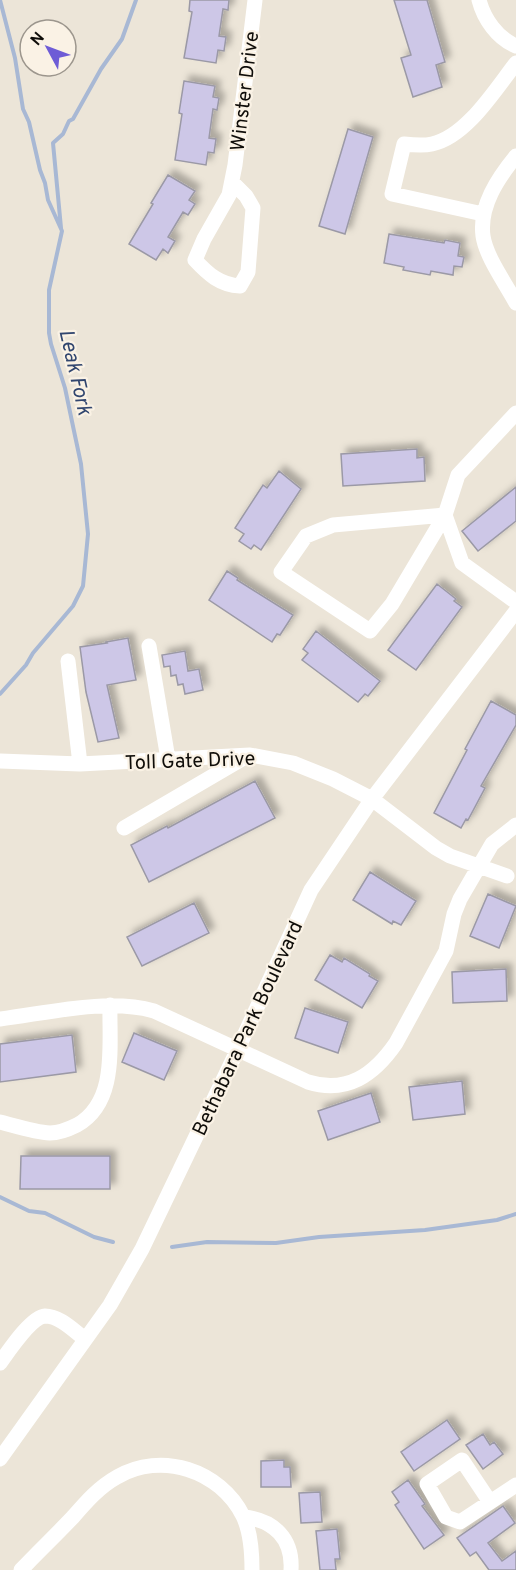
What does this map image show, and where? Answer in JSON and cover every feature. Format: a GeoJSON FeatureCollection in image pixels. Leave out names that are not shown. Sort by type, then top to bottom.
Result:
{"type":"FeatureCollection","features":[{"type":"Feature","properties":{"kind":"street","name":"Winster Drive"},"geometry":{"type":"LineString","coordinates":[[232,182],[246,196],[253,208],[248,272],[240,286],[228,286],[209,276],[195,260],[229,195],[232,182],[255,0]]}},
{"type":"Feature","properties":{"kind":"street"},"geometry":{"type":"LineString","coordinates":[[479,0],[491,26],[502,38],[516,46]]}},
{"type":"Feature","properties":{"kind":"street"},"geometry":{"type":"LineString","coordinates":[[483,214],[392,194],[404,144],[432,144],[453,136],[466,124],[516,63]]}},
{"type":"Feature","properties":{"kind":"street"},"geometry":{"type":"LineString","coordinates":[[516,156],[494,187],[483,214],[483,237],[489,254],[516,303]]}},
{"type":"Feature","properties":{"kind":"street"},"geometry":{"type":"LineString","coordinates":[[445,515],[333,525],[306,536],[281,572],[370,631],[392,604],[445,515],[458,475],[516,413]]}},
{"type":"Feature","properties":{"kind":"street"},"geometry":{"type":"LineString","coordinates":[[445,515],[462,563],[516,602]]}},
{"type":"Feature","properties":{"kind":"street","name":"Bethabara Park Boulevard"},"geometry":{"type":"LineString","coordinates":[[0,1459],[110,1305],[142,1249],[311,890],[372,799],[516,611]]}},
{"type":"Feature","properties":{"kind":"street"},"geometry":{"type":"LineString","coordinates":[[149,646],[168,759]]}},
{"type":"Feature","properties":{"kind":"street"},"geometry":{"type":"LineString","coordinates":[[68,661],[80,764]]}},
{"type":"Feature","properties":{"kind":"street"},"geometry":{"type":"LineString","coordinates":[[124,828],[250,755]]}},
{"type":"Feature","properties":{"kind":"street","name":"Toll Gate Drive"},"geometry":{"type":"LineString","coordinates":[[0,761],[80,764],[250,755],[293,763],[313,770],[372,799],[436,848],[457,860],[507,876]]}},
{"type":"Feature","properties":{"kind":"street"},"geometry":{"type":"LineString","coordinates":[[0,1019],[110,1005],[135,1006],[154,1011],[308,1082],[324,1087],[345,1084],[375,1068],[387,1057],[446,951],[460,898],[492,844],[516,825]]}},
{"type":"Feature","properties":{"kind":"street"},"geometry":{"type":"LineString","coordinates":[[0,1122],[50,1133],[72,1128],[90,1116],[100,1103],[106,1087],[110,1005]]}},
{"type":"Feature","properties":{"kind":"street"},"geometry":{"type":"LineString","coordinates":[[0,1363],[33,1322],[44,1316],[60,1320],[85,1339]]}},
{"type":"Feature","properties":{"kind":"street"},"geometry":{"type":"LineString","coordinates":[[21,1570],[105,1485],[133,1469],[165,1465],[196,1472],[211,1479],[236,1503],[244,1517],[252,1552],[252,1570]]}},
{"type":"Feature","properties":{"kind":"street"},"geometry":{"type":"LineString","coordinates":[[490,1502],[516,1485]]}},
{"type":"Feature","properties":{"kind":"street"},"geometry":{"type":"LineString","coordinates":[[244,1517],[256,1519],[276,1529],[289,1548],[291,1570]]}},
{"type":"Feature","properties":{"kind":"building"},"geometry":{"type":"Polygon","coordinates":[[[190,0],[229,0],[228,10],[223,9],[219,36],[226,37],[224,51],[218,50],[216,63],[184,58],[192,12],[189,11],[190,0]]]}},
{"type":"Feature","properties":{"kind":"building"},"geometry":{"type":"Polygon","coordinates":[[[394,0],[427,0],[445,62],[436,65],[442,87],[413,97],[401,58],[411,55],[394,0]]]}},
{"type":"Feature","properties":{"kind":"building"},"geometry":{"type":"Polygon","coordinates":[[[184,81],[215,86],[213,97],[219,98],[217,110],[213,109],[209,138],[216,139],[214,153],[208,152],[206,165],[175,160],[184,81]]]}},
{"type":"Feature","properties":{"kind":"building"},"geometry":{"type":"Polygon","coordinates":[[[348,129],[373,137],[345,234],[319,226],[348,129]]]}},
{"type":"Feature","properties":{"kind":"building"},"geometry":{"type":"Polygon","coordinates":[[[168,175],[195,191],[189,200],[195,204],[188,215],[183,212],[168,237],[175,241],[168,253],[163,249],[156,260],[129,244],[168,175]]]}},
{"type":"Feature","properties":{"kind":"building"},"geometry":{"type":"Polygon","coordinates":[[[389,234],[444,243],[445,240],[460,243],[458,256],[464,257],[462,267],[454,266],[453,275],[431,271],[430,275],[403,270],[404,267],[384,263],[389,234]]]}},
{"type":"Feature","properties":{"kind":"building"},"geometry":{"type":"Polygon","coordinates":[[[417,449],[417,458],[424,457],[425,481],[343,486],[341,454],[417,449]]]}},
{"type":"Feature","properties":{"kind":"building"},"geometry":{"type":"Polygon","coordinates":[[[279,471],[301,489],[261,550],[254,545],[251,549],[239,541],[244,534],[235,528],[263,485],[267,488],[279,471]]]}},
{"type":"Feature","properties":{"kind":"building"},"geometry":{"type":"Polygon","coordinates":[[[516,487],[516,521],[478,551],[462,531],[516,487]]]}},
{"type":"Feature","properties":{"kind":"building"},"geometry":{"type":"Polygon","coordinates":[[[227,571],[238,578],[237,580],[293,615],[280,635],[277,634],[272,642],[209,600],[227,571]]]}},
{"type":"Feature","properties":{"kind":"building"},"geometry":{"type":"Polygon","coordinates":[[[437,584],[456,599],[454,601],[462,607],[416,670],[388,650],[437,584]]]}},
{"type":"Feature","properties":{"kind":"building"},"geometry":{"type":"Polygon","coordinates":[[[316,631],[380,681],[368,696],[365,694],[358,702],[302,660],[308,653],[303,649],[316,631]]]}},
{"type":"Feature","properties":{"kind":"building"},"geometry":{"type":"Polygon","coordinates":[[[128,638],[136,680],[107,685],[119,738],[98,742],[86,692],[80,647],[128,638]]]}},
{"type":"Feature","properties":{"kind":"building"},"geometry":{"type":"Polygon","coordinates":[[[185,651],[188,671],[199,669],[203,690],[185,694],[183,684],[178,685],[176,675],[171,676],[170,666],[164,667],[162,655],[185,651]]]}},
{"type":"Feature","properties":{"kind":"building"},"geometry":{"type":"Polygon","coordinates":[[[491,701],[516,715],[516,725],[481,786],[485,788],[468,820],[466,819],[461,828],[434,813],[491,701]]]}},
{"type":"Feature","properties":{"kind":"building"},"geometry":{"type":"Polygon","coordinates":[[[255,781],[275,818],[149,882],[131,845],[167,826],[168,828],[255,781]]]}},
{"type":"Feature","properties":{"kind":"building"},"geometry":{"type":"Polygon","coordinates":[[[370,872],[416,901],[401,925],[393,921],[392,924],[353,900],[370,872]]]}},
{"type":"Feature","properties":{"kind":"building"},"geometry":{"type":"Polygon","coordinates":[[[488,894],[516,906],[499,948],[470,936],[488,894]]]}},
{"type":"Feature","properties":{"kind":"building"},"geometry":{"type":"Polygon","coordinates":[[[194,903],[209,933],[142,966],[127,937],[194,903]]]}},
{"type":"Feature","properties":{"kind":"building"},"geometry":{"type":"Polygon","coordinates":[[[330,955],[342,962],[344,958],[378,981],[362,1008],[315,980],[330,955]]]}},
{"type":"Feature","properties":{"kind":"building"},"geometry":{"type":"Polygon","coordinates":[[[506,969],[507,1001],[453,1003],[452,972],[506,969]]]}},
{"type":"Feature","properties":{"kind":"building"},"geometry":{"type":"Polygon","coordinates":[[[305,1008],[348,1022],[338,1053],[295,1038],[305,1008]]]}},
{"type":"Feature","properties":{"kind":"building"},"geometry":{"type":"Polygon","coordinates":[[[134,1033],[177,1051],[164,1080],[122,1062],[134,1033]]]}},
{"type":"Feature","properties":{"kind":"building"},"geometry":{"type":"Polygon","coordinates":[[[72,1035],[76,1072],[0,1082],[0,1044],[72,1035]]]}},
{"type":"Feature","properties":{"kind":"building"},"geometry":{"type":"Polygon","coordinates":[[[462,1081],[465,1114],[413,1120],[409,1087],[462,1081]]]}},
{"type":"Feature","properties":{"kind":"building"},"geometry":{"type":"Polygon","coordinates":[[[371,1093],[380,1122],[328,1140],[318,1111],[371,1093]]]}},
{"type":"Feature","properties":{"kind":"building"},"geometry":{"type":"Polygon","coordinates":[[[21,1156],[110,1156],[110,1189],[20,1189],[21,1156]]]}},
{"type":"Feature","properties":{"kind":"building"},"geometry":{"type":"Polygon","coordinates":[[[447,1420],[460,1439],[414,1471],[401,1452],[447,1420]]]}},
{"type":"Feature","properties":{"kind":"building"},"geometry":{"type":"Polygon","coordinates":[[[483,1434],[490,1445],[494,1442],[503,1454],[483,1469],[466,1445],[483,1434]]]}},
{"type":"Feature","properties":{"kind":"building"},"geometry":{"type":"Polygon","coordinates":[[[284,1460],[284,1467],[290,1467],[291,1487],[261,1487],[261,1461],[284,1460]]]}},
{"type":"Feature","properties":{"kind":"building"},"geometry":{"type":"Polygon","coordinates":[[[408,1480],[425,1504],[422,1506],[444,1535],[424,1549],[395,1505],[399,1502],[392,1492],[408,1480]]]}},
{"type":"Feature","properties":{"kind":"building"},"geometry":{"type":"Polygon","coordinates":[[[320,1492],[322,1522],[301,1523],[299,1493],[320,1492]]]}},
{"type":"Feature","properties":{"kind":"building"},"geometry":{"type":"Polygon","coordinates":[[[503,1506],[515,1523],[488,1543],[502,1561],[516,1551],[516,1570],[489,1570],[476,1552],[470,1556],[457,1538],[503,1506]]]}},
{"type":"Feature","properties":{"kind":"building"},"geometry":{"type":"Polygon","coordinates":[[[337,1529],[340,1559],[335,1559],[336,1570],[320,1570],[316,1531],[337,1529]]]}},
{"type":"Feature","properties":{"kind":"waterway","name":"Leak Fork"},"geometry":{"type":"LineString","coordinates":[[0,0],[15,58],[23,109],[29,122],[48,200],[62,231],[49,290],[49,333],[65,388],[81,464],[88,534],[83,586],[73,606],[0,694]]}},
{"type":"Feature","properties":{"kind":"waterway"},"geometry":{"type":"LineString","coordinates":[[61,228],[53,143],[63,134],[69,121],[73,119],[101,69],[122,39],[136,0]]}},
{"type":"Feature","properties":{"kind":"waterway"},"geometry":{"type":"LineString","coordinates":[[0,1197],[29,1211],[45,1213],[94,1237],[113,1242]]}},
{"type":"Feature","properties":{"kind":"waterway"},"geometry":{"type":"LineString","coordinates":[[172,1247],[207,1242],[276,1243],[319,1237],[425,1230],[497,1220],[516,1214]]}}]}
